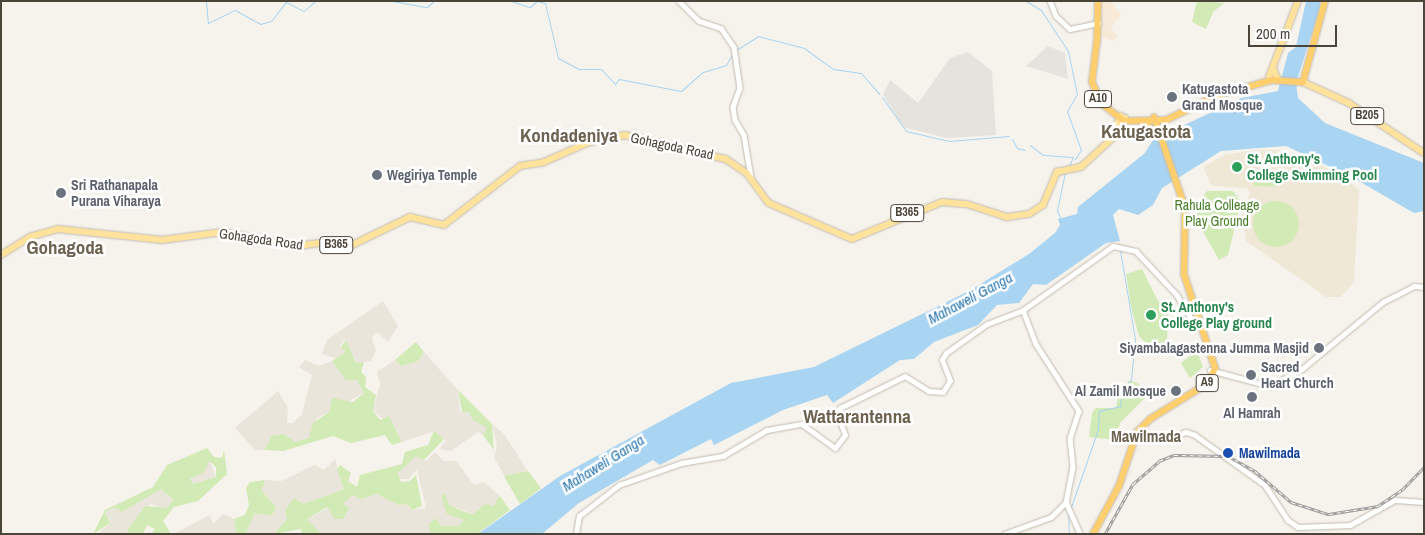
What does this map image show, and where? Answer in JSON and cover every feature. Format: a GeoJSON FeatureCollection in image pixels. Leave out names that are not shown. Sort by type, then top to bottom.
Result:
{"type":"FeatureCollection","features":[{"type":"Feature","properties":{"kind":"highway","name":"A10"},"geometry":{"type":"LineString","coordinates":[[1098,1],[1097,87],[1123,118],[1152,125]]}},
{"type":"Feature","properties":{"kind":"highway"},"geometry":{"type":"LineString","coordinates":[[1152,125],[1218,95],[1277,78],[1304,80],[1325,1]]}},
{"type":"Feature","properties":{"kind":"highway"},"geometry":{"type":"LineString","coordinates":[[1152,125],[1277,78]]}},
{"type":"Feature","properties":{"kind":"highway","name":"A9"},"geometry":{"type":"LineString","coordinates":[[1088,534],[1117,481],[1132,437],[1143,420],[1201,384],[1212,371],[1199,321],[1180,271],[1183,217],[1178,195],[1152,125]]}},
{"type":"Feature","properties":{"kind":"highway","name":"A9"},"geometry":{"type":"LineString","coordinates":[[1093,534],[1121,481],[1132,437]]}},
{"type":"Feature","properties":{"kind":"main road"},"geometry":{"type":"LineString","coordinates":[[1277,78],[1274,69],[1298,1]]}},
{"type":"Feature","properties":{"kind":"main road","name":"B205"},"geometry":{"type":"LineString","coordinates":[[1304,80],[1349,102],[1424,153]]}},
{"type":"Feature","properties":{"kind":"main road","name":"Gohagoda Road"},"geometry":{"type":"LineString","coordinates":[[1,255],[38,233],[58,229],[169,240],[224,232],[298,246],[322,242],[346,248],[410,217],[444,225],[520,166],[544,162],[590,142],[624,135],[709,152],[734,163],[751,177],[769,203],[852,239],[942,202],[1022,216],[1041,207],[1054,176],[1081,167],[1111,137],[1123,118]]}},
{"type":"Feature","properties":{"kind":"street"},"geometry":{"type":"LineString","coordinates":[[679,1],[699,21],[721,28],[734,47],[740,88],[733,107],[735,120],[744,135],[751,177]]}},
{"type":"Feature","properties":{"kind":"street"},"geometry":{"type":"LineString","coordinates":[[1050,1],[1056,16],[1070,29],[1098,23]]}},
{"type":"Feature","properties":{"kind":"street"},"geometry":{"type":"LineString","coordinates":[[576,534],[579,516],[605,494],[681,463],[723,456],[767,430],[802,424],[830,448],[838,446],[845,435],[837,414],[840,408],[905,376],[929,391],[943,392],[950,381],[942,360],[946,353],[987,324],[1023,310],[1116,245],[1123,244],[1147,261],[1199,321]]}},
{"type":"Feature","properties":{"kind":"street"},"geometry":{"type":"LineString","coordinates":[[1212,371],[1270,386],[1302,369],[1382,302],[1414,286],[1424,287]]}},
{"type":"Feature","properties":{"kind":"street"},"geometry":{"type":"LineString","coordinates":[[1023,310],[1036,344],[1078,411],[1070,438],[1073,467],[1067,507],[1080,534]]}},
{"type":"Feature","properties":{"kind":"street"},"geometry":{"type":"LineString","coordinates":[[1132,437],[1170,438],[1186,432],[1265,485],[1288,520],[1298,527],[1350,525],[1395,500],[1424,502]]}},
{"type":"Feature","properties":{"kind":"street"},"geometry":{"type":"LineString","coordinates":[[1004,534],[1051,517],[1067,507]]}},
{"type":"Feature","properties":{"kind":"shaded area"},"geometry":{"type":"Polygon","coordinates":[[[1099,1],[1111,1],[1121,15],[1110,29],[1118,35],[1114,41],[1100,37],[1099,1]]]}},
{"type":"Feature","properties":{"kind":"shaded area"},"geometry":{"type":"Polygon","coordinates":[[[1048,46],[1065,53],[1068,79],[1026,66],[1048,46]]]}},
{"type":"Feature","properties":{"kind":"shaded area"},"geometry":{"type":"Polygon","coordinates":[[[968,52],[992,71],[996,135],[947,138],[903,127],[883,94],[890,80],[918,103],[950,58],[968,52]]]}},
{"type":"Feature","properties":{"kind":"shaded area"},"geometry":{"type":"Polygon","coordinates":[[[1256,150],[1279,150],[1314,162],[1345,177],[1359,190],[1354,282],[1341,297],[1326,297],[1246,241],[1242,214],[1250,193],[1247,188],[1212,186],[1203,167],[1224,155],[1256,150]]]}},
{"type":"Feature","properties":{"kind":"shaded area"},"geometry":{"type":"Polygon","coordinates":[[[383,301],[398,326],[388,342],[377,332],[372,338],[376,351],[371,361],[357,363],[344,339],[340,346],[346,352],[338,359],[322,354],[327,340],[383,301]]]}},
{"type":"Feature","properties":{"kind":"shaded area"},"geometry":{"type":"Polygon","coordinates":[[[424,352],[458,390],[460,412],[469,412],[487,427],[483,435],[478,432],[451,451],[439,449],[446,441],[434,431],[402,442],[396,429],[373,411],[380,384],[377,372],[395,360],[401,366],[418,361],[424,352]]]}},
{"type":"Feature","properties":{"kind":"shaded area"},"geometry":{"type":"Polygon","coordinates":[[[305,360],[319,366],[332,361],[357,380],[364,393],[317,418],[310,438],[295,442],[284,434],[264,450],[255,450],[235,428],[278,391],[288,408],[287,423],[293,423],[302,414],[312,375],[299,367],[305,360]]]}},
{"type":"Feature","properties":{"kind":"shaded area"},"geometry":{"type":"Polygon","coordinates":[[[492,424],[504,434],[528,471],[504,476],[494,457],[497,445],[492,424]]]}},
{"type":"Feature","properties":{"kind":"shaded area"},"geometry":{"type":"Polygon","coordinates":[[[435,452],[444,461],[456,461],[474,485],[484,482],[500,496],[493,506],[473,514],[449,505],[464,520],[459,526],[442,526],[435,519],[431,534],[321,534],[307,519],[353,495],[362,499],[377,494],[398,505],[407,504],[412,510],[426,508],[417,469],[409,479],[400,479],[398,472],[416,456],[426,461],[435,452]]]}},
{"type":"Feature","properties":{"kind":"shaded area"},"geometry":{"type":"Polygon","coordinates":[[[335,459],[344,489],[303,504],[274,534],[245,534],[255,513],[272,516],[276,507],[262,491],[265,480],[281,481],[315,465],[324,470],[335,459]]]}},
{"type":"Feature","properties":{"kind":"shaded area"},"geometry":{"type":"Polygon","coordinates":[[[209,460],[216,477],[193,484],[190,480],[209,460]]]}},
{"type":"Feature","properties":{"kind":"shaded area"},"geometry":{"type":"Polygon","coordinates":[[[161,489],[173,501],[167,509],[150,504],[127,529],[129,534],[97,534],[110,523],[105,512],[115,507],[122,512],[161,489]]]}},
{"type":"Feature","properties":{"kind":"shaded area"},"geometry":{"type":"Polygon","coordinates":[[[223,514],[234,519],[236,534],[173,534],[210,515],[213,524],[223,514]]]}},
{"type":"Feature","properties":{"kind":"green space"},"geometry":{"type":"Polygon","coordinates":[[[1197,1],[1224,3],[1213,12],[1206,29],[1192,22],[1197,1]]]}},
{"type":"Feature","properties":{"kind":"green space"},"geometry":{"type":"Polygon","coordinates":[[[1254,172],[1277,173],[1276,187],[1254,186],[1254,172]]]}},
{"type":"Feature","properties":{"kind":"green space","name":"Rahula Colleage Play Ground"},"geometry":{"type":"Polygon","coordinates":[[[1207,191],[1233,191],[1241,202],[1228,255],[1219,260],[1192,212],[1207,191]]]}},
{"type":"Feature","properties":{"kind":"green space"},"geometry":{"type":"Polygon","coordinates":[[[1272,201],[1280,201],[1289,205],[1295,211],[1299,224],[1295,237],[1289,243],[1280,247],[1272,247],[1263,243],[1257,237],[1253,228],[1253,220],[1257,211],[1263,205],[1272,201]]]}},
{"type":"Feature","properties":{"kind":"green space","name":"St. Anthony's College Play ground"},"geometry":{"type":"Polygon","coordinates":[[[1142,269],[1158,301],[1168,308],[1167,342],[1155,352],[1139,336],[1131,307],[1126,274],[1142,269]]]}},
{"type":"Feature","properties":{"kind":"green space"},"geometry":{"type":"Polygon","coordinates":[[[346,340],[356,363],[364,362],[361,372],[366,377],[365,387],[376,395],[373,411],[380,420],[389,416],[402,442],[392,445],[385,435],[351,443],[333,436],[283,451],[264,450],[272,436],[284,434],[295,442],[309,438],[313,423],[329,412],[332,398],[353,402],[364,393],[357,380],[346,380],[332,361],[346,352],[341,347],[346,340]]]}},
{"type":"Feature","properties":{"kind":"green space"},"geometry":{"type":"Polygon","coordinates":[[[416,342],[424,352],[418,361],[401,366],[395,360],[416,342]]]}},
{"type":"Feature","properties":{"kind":"green space"},"geometry":{"type":"Polygon","coordinates":[[[1197,351],[1203,367],[1190,378],[1181,363],[1197,351]]]}},
{"type":"Feature","properties":{"kind":"green space"},"geometry":{"type":"Polygon","coordinates":[[[1130,380],[1139,384],[1137,394],[1146,397],[1120,423],[1115,440],[1089,437],[1092,413],[1096,408],[1116,408],[1119,391],[1130,380]]]}},
{"type":"Feature","properties":{"kind":"green space"},"geometry":{"type":"Polygon","coordinates":[[[458,390],[492,424],[494,450],[483,435],[487,427],[474,421],[469,412],[462,412],[458,390]]]}},
{"type":"Feature","properties":{"kind":"green space"},"geometry":{"type":"Polygon","coordinates":[[[434,431],[444,439],[424,460],[416,456],[398,473],[401,482],[410,481],[416,475],[422,506],[412,510],[407,504],[398,505],[377,494],[362,499],[353,495],[343,503],[349,508],[343,519],[335,519],[327,507],[307,519],[321,534],[302,534],[301,529],[274,534],[287,519],[285,511],[294,498],[303,504],[344,489],[337,470],[340,465],[351,473],[348,481],[357,487],[360,475],[402,464],[405,452],[428,445],[434,431]]]}},
{"type":"Feature","properties":{"kind":"green space"},"geometry":{"type":"Polygon","coordinates":[[[207,448],[214,457],[222,458],[224,450],[227,474],[198,501],[174,507],[163,521],[171,534],[151,534],[155,529],[147,525],[143,534],[129,534],[127,530],[145,506],[167,508],[173,500],[161,489],[122,512],[115,507],[105,512],[110,523],[93,534],[105,510],[153,487],[167,465],[207,448]],[[209,461],[204,472],[190,479],[193,484],[216,477],[216,467],[209,461]]]}},
{"type":"Feature","properties":{"kind":"green space"},"geometry":{"type":"Polygon","coordinates":[[[528,471],[541,488],[520,504],[504,476],[528,471]]]}},
{"type":"Feature","properties":{"kind":"green space"},"geometry":{"type":"Polygon","coordinates":[[[265,480],[262,491],[276,507],[272,516],[255,513],[245,534],[236,534],[234,519],[245,515],[249,505],[246,488],[250,482],[265,480]]]}},
{"type":"Feature","properties":{"kind":"green space"},"geometry":{"type":"Polygon","coordinates":[[[445,494],[449,505],[473,514],[485,504],[493,506],[500,496],[510,510],[477,534],[431,534],[428,525],[435,518],[442,526],[459,526],[464,520],[447,514],[441,496],[445,494]]]}},
{"type":"Feature","properties":{"kind":"water","name":"Mahaweli Ganga"},"geometry":{"type":"Polygon","coordinates":[[[1306,1],[1320,1],[1320,8],[1296,83],[1298,98],[1325,123],[1424,163],[1424,211],[1414,213],[1350,176],[1286,146],[1221,151],[1162,188],[1153,205],[1138,215],[1119,209],[1113,215],[1120,241],[1106,243],[1046,285],[1033,284],[1019,303],[997,305],[978,325],[934,342],[914,359],[900,360],[833,403],[827,395],[783,410],[714,445],[711,439],[660,465],[653,460],[579,503],[542,534],[478,534],[560,476],[731,383],[814,367],[969,291],[1029,254],[1055,233],[1060,225],[1058,219],[1077,214],[1078,207],[1145,153],[1153,140],[1241,98],[1278,91],[1288,53],[1296,47],[1306,1]]]}},
{"type":"Feature","properties":{"kind":"waterway"},"geometry":{"type":"LineString","coordinates":[[206,1],[208,23],[235,10],[260,24],[271,21],[286,2],[304,11],[315,1]]}},
{"type":"Feature","properties":{"kind":"waterway"},"geometry":{"type":"LineString","coordinates":[[337,1],[358,1]]}},
{"type":"Feature","properties":{"kind":"waterway"},"geometry":{"type":"LineString","coordinates":[[392,1],[427,7],[434,1]]}},
{"type":"Feature","properties":{"kind":"waterway"},"geometry":{"type":"LineString","coordinates":[[488,1],[501,1]]}},
{"type":"Feature","properties":{"kind":"waterway"},"geometry":{"type":"LineString","coordinates":[[511,1],[530,7],[537,1],[545,3],[558,58],[579,69],[601,69],[615,84],[619,79],[681,91],[703,72],[726,65],[733,53]]}},
{"type":"Feature","properties":{"kind":"waterway"},"geometry":{"type":"LineString","coordinates":[[1026,1],[1041,10],[1068,51],[1077,94],[1067,111],[1081,150],[1075,159]]}},
{"type":"Feature","properties":{"kind":"waterway"},"geometry":{"type":"LineString","coordinates":[[736,50],[758,36],[804,48],[833,69],[861,73],[879,94]]}},
{"type":"Feature","properties":{"kind":"waterway"},"geometry":{"type":"LineString","coordinates":[[882,97],[906,131],[949,141],[1009,136]]}},
{"type":"Feature","properties":{"kind":"waterway"},"geometry":{"type":"LineString","coordinates":[[1012,139],[1017,148],[1025,150]]}},
{"type":"Feature","properties":{"kind":"waterway"},"geometry":{"type":"LineString","coordinates":[[1030,145],[1043,155],[1073,157],[1068,168]]}},
{"type":"Feature","properties":{"kind":"waterway"},"geometry":{"type":"LineString","coordinates":[[1061,220],[1057,210],[1065,173]]}},
{"type":"Feature","properties":{"kind":"waterway"},"geometry":{"type":"LineString","coordinates":[[1071,507],[1098,429],[1099,411],[1120,406],[1122,391],[1131,379],[1135,339],[1120,250]]}},
{"type":"Feature","properties":{"kind":"waterway"},"geometry":{"type":"LineString","coordinates":[[1068,510],[1069,534]]}},
{"type":"Feature","properties":{"kind":"railway"},"geometry":{"type":"LineString","coordinates":[[1105,534],[1133,484],[1159,461],[1174,455],[1228,456],[1255,471],[1291,502],[1329,514],[1378,506],[1402,490],[1424,467]]}},
{"type":"Feature","properties":{"kind":"place","name":"Katugastota Grand Mosque"},"geometry":{"type":"Point","coordinates":[1172,97]}},
{"type":"Feature","properties":{"kind":"place","name":"St. Anthony's College Swimming Pool"},"geometry":{"type":"Point","coordinates":[1237,167]}},
{"type":"Feature","properties":{"kind":"place","name":"Wegiriya Temple"},"geometry":{"type":"Point","coordinates":[377,175]}},
{"type":"Feature","properties":{"kind":"place","name":"Sri Rathanapala Purana Viharaya"},"geometry":{"type":"Point","coordinates":[61,193]}},
{"type":"Feature","properties":{"kind":"place","name":"St. Anthony's College Play ground"},"geometry":{"type":"Point","coordinates":[1151,315]}},
{"type":"Feature","properties":{"kind":"place","name":"Siyambalagastenna Jumma Masjid"},"geometry":{"type":"Point","coordinates":[1319,348]}},
{"type":"Feature","properties":{"kind":"place","name":"Sacred Heart Church"},"geometry":{"type":"Point","coordinates":[1251,375]}},
{"type":"Feature","properties":{"kind":"place","name":"Al Zamil Mosque"},"geometry":{"type":"Point","coordinates":[1176,391]}},
{"type":"Feature","properties":{"kind":"place","name":"Al Hamrah"},"geometry":{"type":"Point","coordinates":[1252,397]}},
{"type":"Feature","properties":{"kind":"place","name":"Mawilmada"},"geometry":{"type":"Point","coordinates":[1228,453]}},
{"type":"Feature","properties":{"kind":"district","name":"Katugastota"},"geometry":{"type":"Point","coordinates":[1146,132]}},
{"type":"Feature","properties":{"kind":"district","name":"Kondadeniya"},"geometry":{"type":"Point","coordinates":[569,136]}},
{"type":"Feature","properties":{"kind":"district","name":"Gohagoda"},"geometry":{"type":"Point","coordinates":[65,248]}},
{"type":"Feature","properties":{"kind":"district","name":"Wattarantenna"},"geometry":{"type":"Point","coordinates":[857,417]}},
{"type":"Feature","properties":{"kind":"district","name":"Mawilmada"},"geometry":{"type":"Point","coordinates":[1146,436]}}]}
